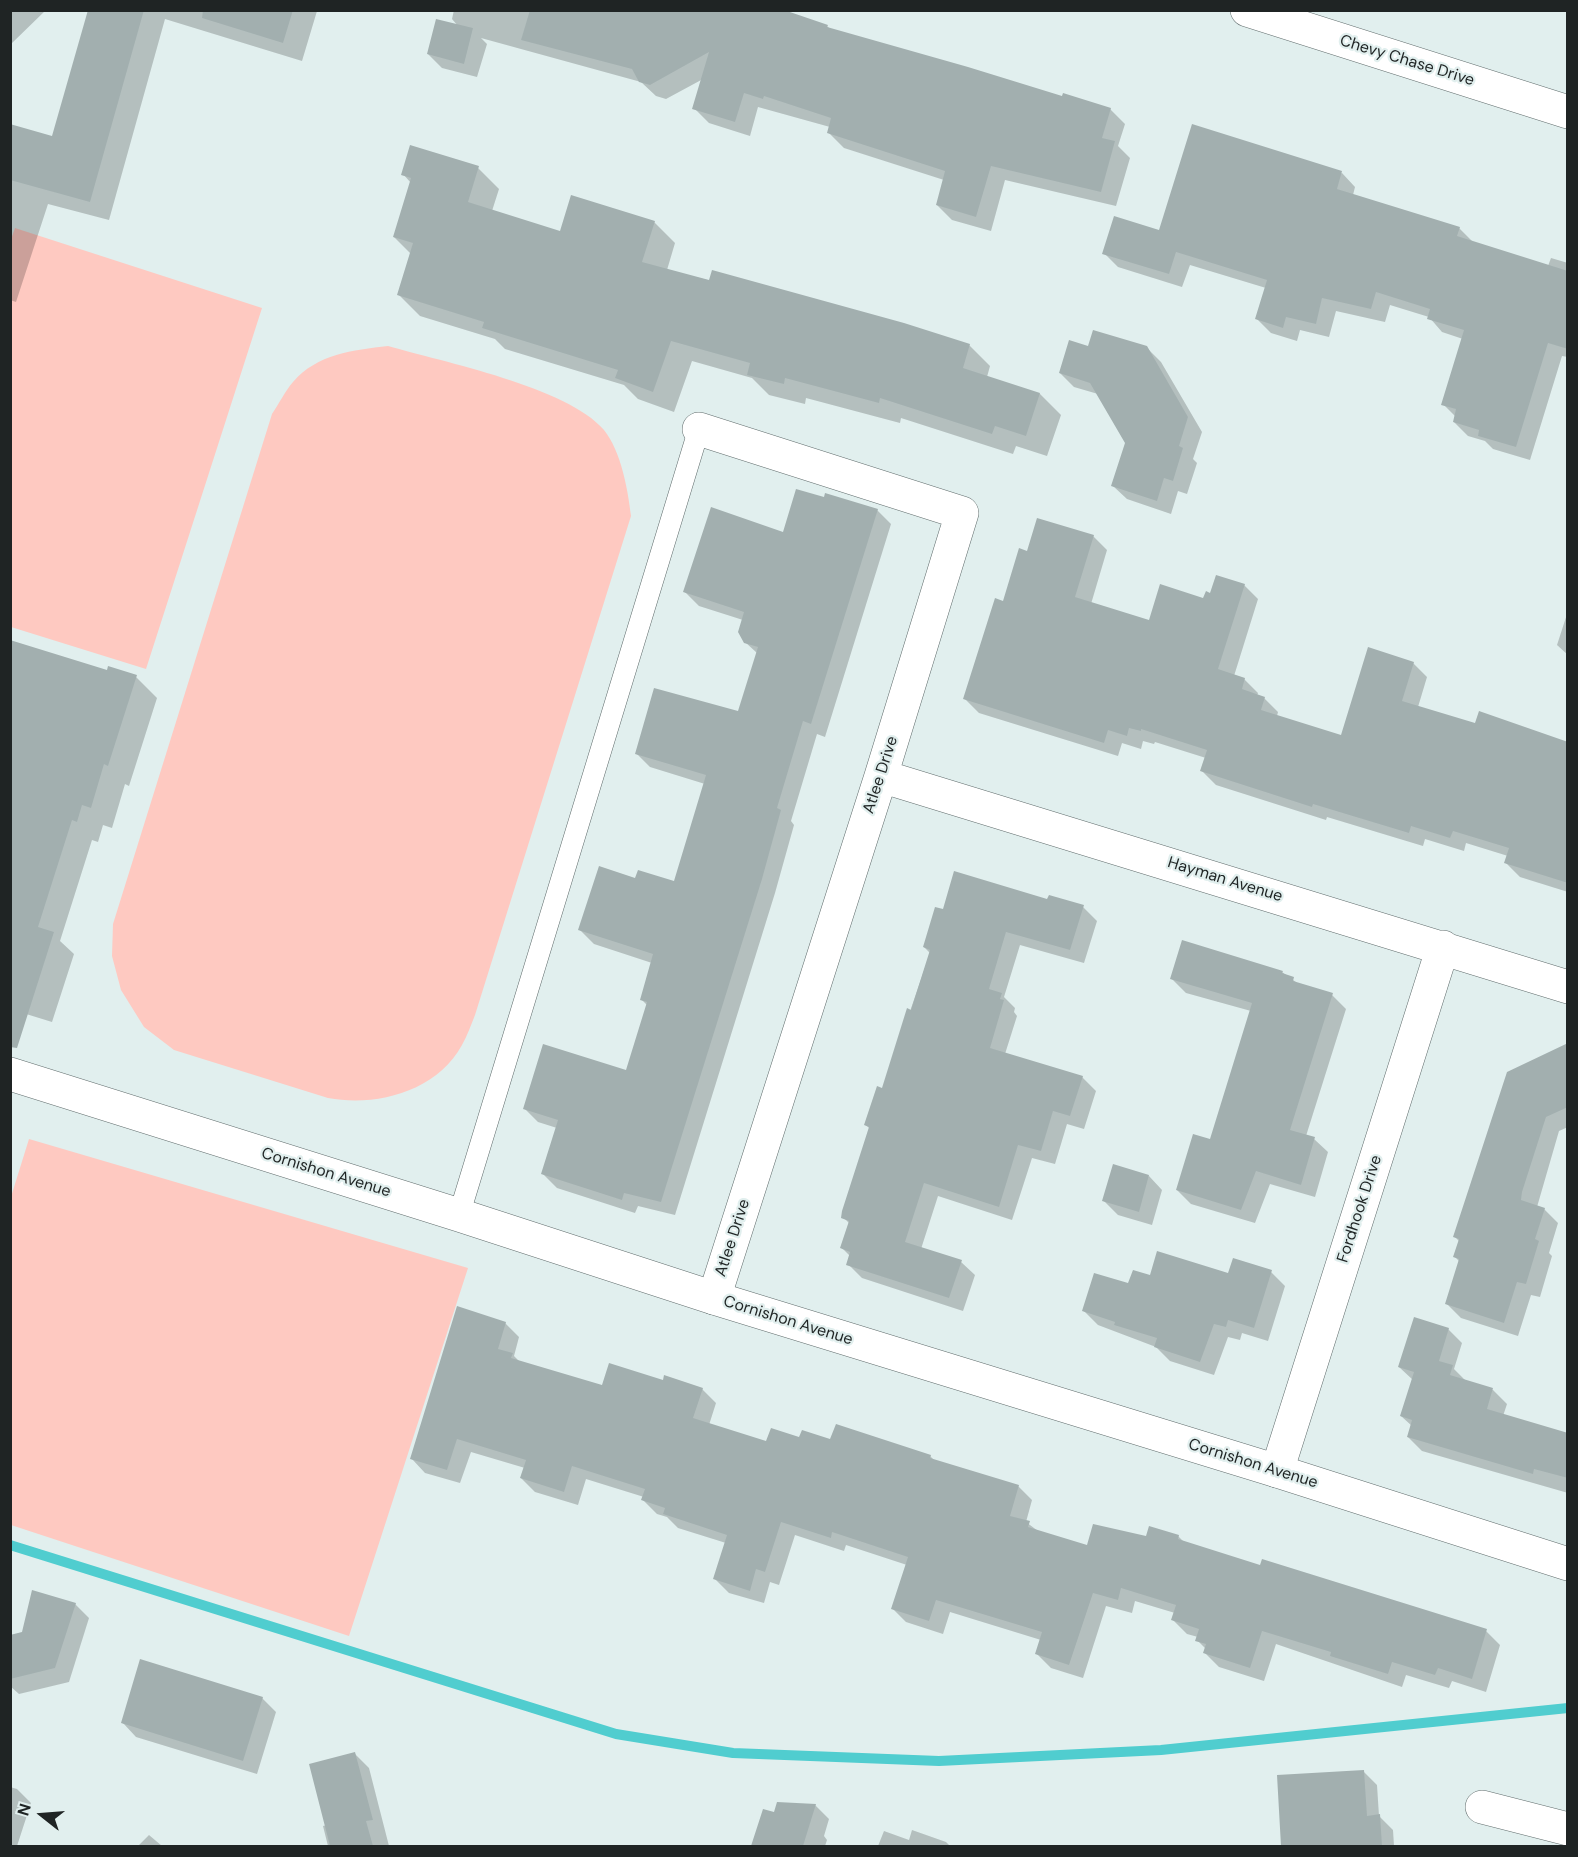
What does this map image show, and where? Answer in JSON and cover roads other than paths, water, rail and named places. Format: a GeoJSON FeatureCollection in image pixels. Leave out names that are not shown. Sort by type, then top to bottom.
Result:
{"type":"FeatureCollection","features":[{"type":"Feature","properties":{"kind":"street","name":"Chevy Chase Drive"},"geometry":{"type":"LineString","coordinates":[[1246,10],[1568,112]]}},
{"type":"Feature","properties":{"kind":"street","name":"Atlee Drive"},"geometry":{"type":"LineString","coordinates":[[699,429],[962,513],[881,776],[714,1298]]}},
{"type":"Feature","properties":{"kind":"street","name":"Hayman Avenue"},"geometry":{"type":"LineString","coordinates":[[881,776],[1568,987]]}},
{"type":"Feature","properties":{"kind":"street","name":"Fordhook Drive"},"geometry":{"type":"LineString","coordinates":[[1277,1471],[1443,947]]}},
{"type":"Feature","properties":{"kind":"street","name":"Cornishon Avenue"},"geometry":{"type":"LineString","coordinates":[[10,1074],[714,1298],[1277,1471],[1568,1564]]}},
{"type":"Feature","properties":{"kind":"street"},"geometry":{"type":"LineString","coordinates":[[1482,1808],[1568,1829]]}},
{"type":"Feature","properties":{"kind":"lane"},"geometry":{"type":"LineString","coordinates":[[459,1215],[699,429]]}},
{"type":"Feature","properties":{"kind":"waterway"},"geometry":{"type":"LineString","coordinates":[[10,1545],[616,1734],[733,1753],[939,1761],[1161,1750],[1568,1708]]}}]}
